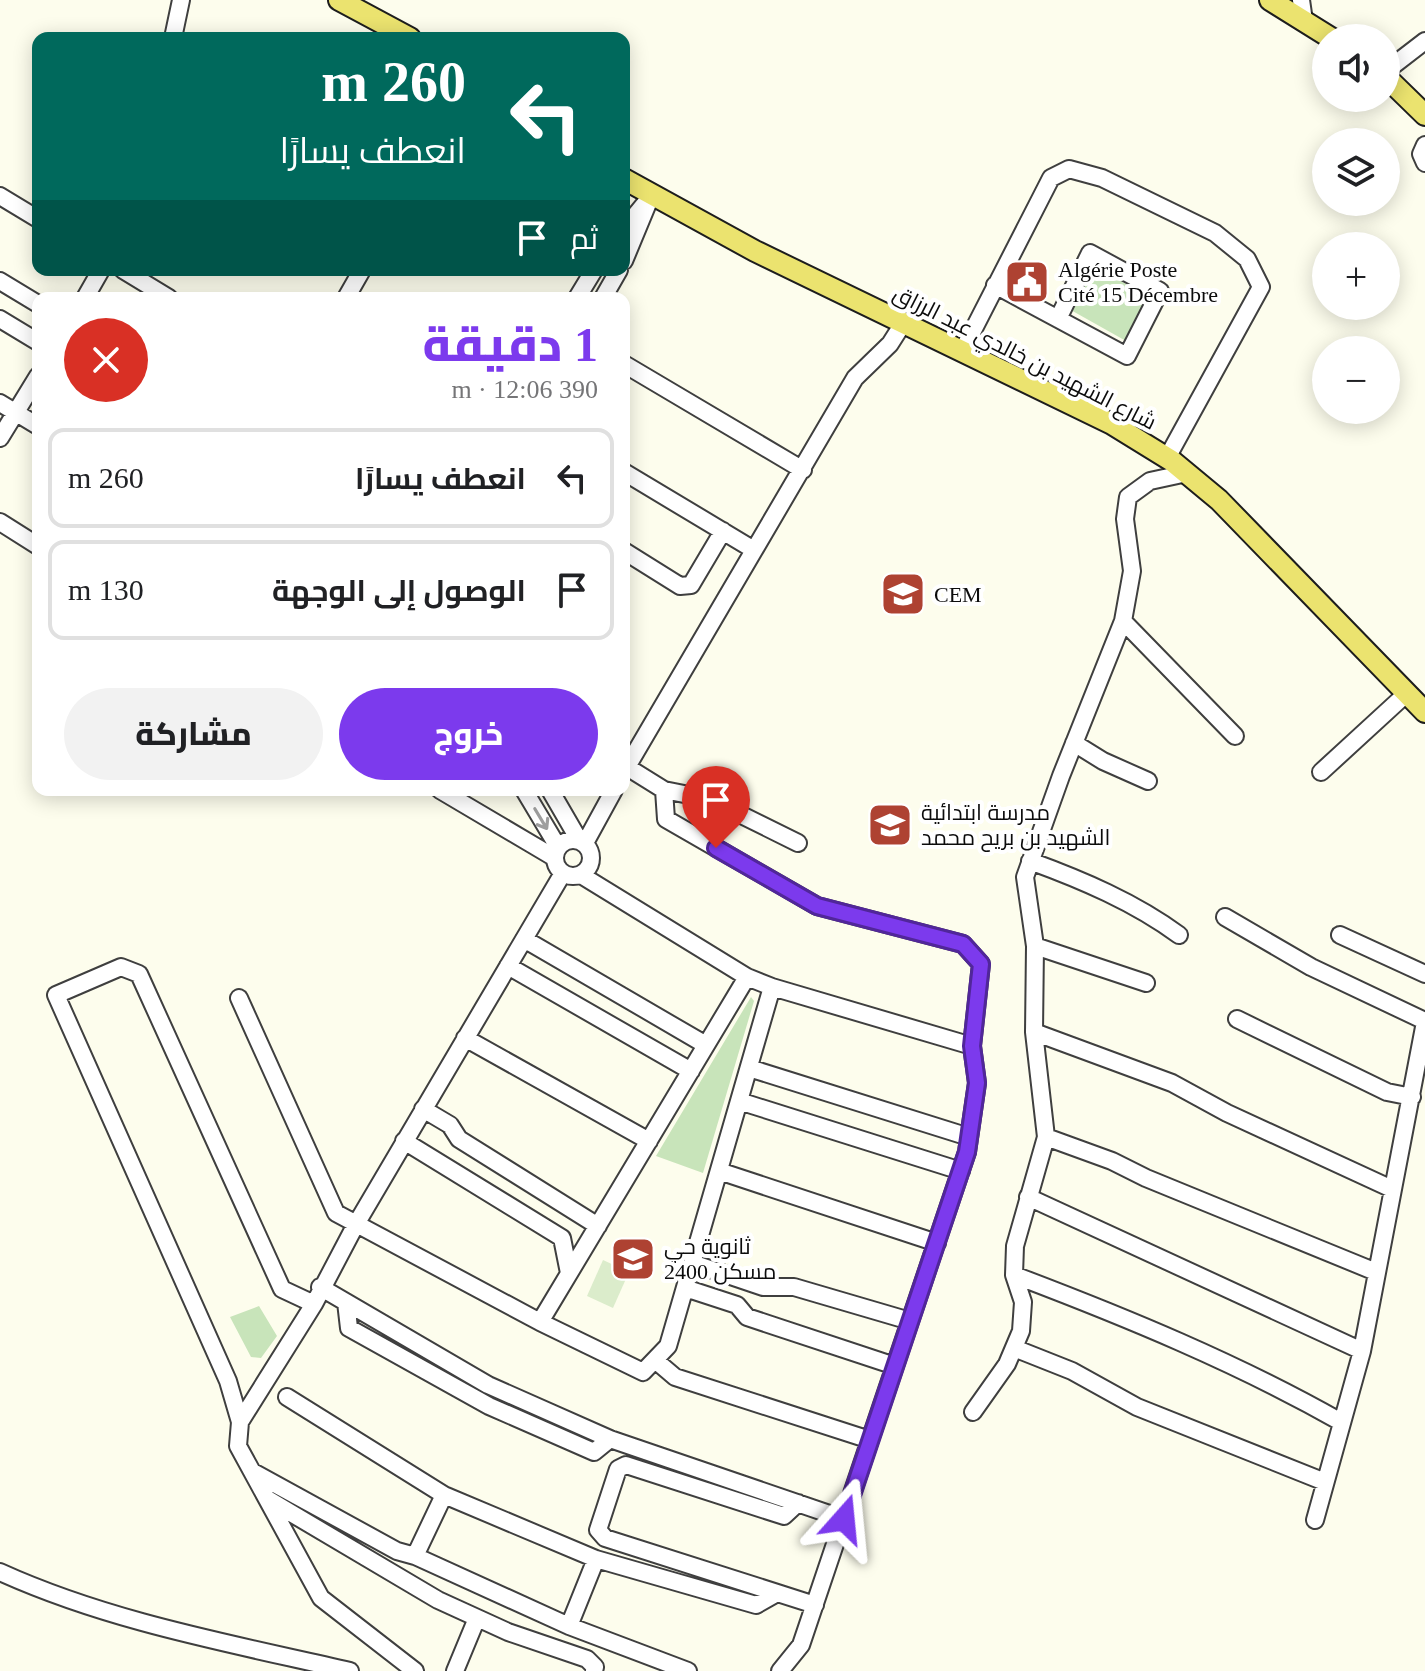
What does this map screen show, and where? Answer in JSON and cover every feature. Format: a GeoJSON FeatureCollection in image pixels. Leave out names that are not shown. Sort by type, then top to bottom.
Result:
{"type":"FeatureCollection","features":[{"type":"Feature","properties":{"kind":"main road"},"geometry":{"type":"LineString","coordinates":[[339,0],[399,32]]}},
{"type":"Feature","properties":{"kind":"main road"},"geometry":{"type":"LineString","coordinates":[[1270,0],[1302,10],[1316,24]]}},
{"type":"Feature","properties":{"kind":"main road"},"geometry":{"type":"LineString","coordinates":[[1400,91],[1425,115]]}},
{"type":"Feature","properties":{"kind":"main road","name":"شارع الشهيد بن خالدي عبد الرزاق"},"geometry":{"type":"LineString","coordinates":[[630,183],[755,251],[1112,424],[1167,458],[1219,500],[1425,712]]}},
{"type":"Feature","properties":{"kind":"street"},"geometry":{"type":"LineString","coordinates":[[174,32],[181,0]]}},
{"type":"Feature","properties":{"kind":"street"},"geometry":{"type":"LineString","coordinates":[[1400,60],[1425,41]]}},
{"type":"Feature","properties":{"kind":"street"},"geometry":{"type":"LineString","coordinates":[[1425,145],[1421,154],[1425,163]]}},
{"type":"Feature","properties":{"kind":"street"},"geometry":{"type":"LineString","coordinates":[[963,350],[1051,178],[1069,169],[1102,178],[1215,233],[1247,259],[1261,287],[1167,458]]}},
{"type":"Feature","properties":{"kind":"street"},"geometry":{"type":"LineString","coordinates":[[0,196],[32,215]]}},
{"type":"Feature","properties":{"kind":"street"},"geometry":{"type":"LineString","coordinates":[[630,222],[651,196]]}},
{"type":"Feature","properties":{"kind":"street"},"geometry":{"type":"LineString","coordinates":[[630,247],[651,196]]}},
{"type":"Feature","properties":{"kind":"street"},"geometry":{"type":"LineString","coordinates":[[995,285],[1058,319],[1127,356],[1160,291],[1090,253],[1058,319]]}},
{"type":"Feature","properties":{"kind":"street"},"geometry":{"type":"LineString","coordinates":[[133,276],[159,292]]}},
{"type":"Feature","properties":{"kind":"street"},"geometry":{"type":"LineString","coordinates":[[0,281],[32,300]]}},
{"type":"Feature","properties":{"kind":"street"},"geometry":{"type":"LineString","coordinates":[[0,319],[32,338]]}},
{"type":"Feature","properties":{"kind":"street"},"geometry":{"type":"LineString","coordinates":[[630,761],[855,378],[890,344],[904,322]]}},
{"type":"Feature","properties":{"kind":"street"},"geometry":{"type":"LineString","coordinates":[[630,368],[803,470]]}},
{"type":"Feature","properties":{"kind":"street"},"geometry":{"type":"LineString","coordinates":[[0,438],[32,386]]}},
{"type":"Feature","properties":{"kind":"street"},"geometry":{"type":"LineString","coordinates":[[0,403],[32,422]]}},
{"type":"Feature","properties":{"kind":"street"},"geometry":{"type":"LineString","coordinates":[[973,1412],[1007,1364],[1021,1331],[1023,1302],[1014,1275],[1015,1246],[1046,1137],[1034,1032],[1035,946],[1025,877],[1123,621],[1132,571],[1125,519],[1128,497],[1150,481],[1187,473]]}},
{"type":"Feature","properties":{"kind":"street"},"geometry":{"type":"LineString","coordinates":[[630,476],[754,550]]}},
{"type":"Feature","properties":{"kind":"street"},"geometry":{"type":"LineString","coordinates":[[0,522],[32,542]]}},
{"type":"Feature","properties":{"kind":"street"},"geometry":{"type":"LineString","coordinates":[[630,555],[680,586],[691,585],[723,531]]}},
{"type":"Feature","properties":{"kind":"street"},"geometry":{"type":"LineString","coordinates":[[1123,621],[1235,736]]}},
{"type":"Feature","properties":{"kind":"street"},"geometry":{"type":"LineString","coordinates":[[1321,772],[1406,694]]}},
{"type":"Feature","properties":{"kind":"street"},"geometry":{"type":"LineString","coordinates":[[1074,743],[1103,761],[1148,781]]}},
{"type":"Feature","properties":{"kind":"street"},"geometry":{"type":"LineString","coordinates":[[630,773],[664,790],[709,799],[798,843]]}},
{"type":"Feature","properties":{"kind":"street"},"geometry":{"type":"LineString","coordinates":[[664,790],[666,819],[817,906],[963,944],[981,964],[972,1046],[977,1083],[961,1171],[801,1645],[780,1671]]}},
{"type":"Feature","properties":{"kind":"street"},"geometry":{"type":"LineString","coordinates":[[450,796],[747,977],[972,1046]]}},
{"type":"Feature","properties":{"kind":"street"},"geometry":{"type":"LineString","coordinates":[[527,796],[559,860]]}},
{"type":"Feature","properties":{"kind":"street"},"geometry":{"type":"LineString","coordinates":[[554,796],[592,860],[581,875]]}},
{"type":"Feature","properties":{"kind":"street"},"geometry":{"type":"LineString","coordinates":[[582,842],[610,796]]}},
{"type":"Feature","properties":{"kind":"street"},"geometry":{"type":"LineString","coordinates":[[240,1422],[314,1304],[320,1287],[355,1226],[524,939],[568,840],[582,842]]}},
{"type":"Feature","properties":{"kind":"street"},"geometry":{"type":"LineString","coordinates":[[1030,861],[1081,879],[1157,919],[1179,935]]}},
{"type":"Feature","properties":{"kind":"street"},"geometry":{"type":"LineString","coordinates":[[1225,917],[1311,967],[1425,1022],[1362,1351],[1315,1520]]}},
{"type":"Feature","properties":{"kind":"street"},"geometry":{"type":"LineString","coordinates":[[1340,935],[1425,974]]}},
{"type":"Feature","properties":{"kind":"street"},"geometry":{"type":"LineString","coordinates":[[524,939],[706,1045]]}},
{"type":"Feature","properties":{"kind":"street"},"geometry":{"type":"LineString","coordinates":[[1035,946],[1146,983]]}},
{"type":"Feature","properties":{"kind":"street"},"geometry":{"type":"LineString","coordinates":[[508,966],[691,1071]]}},
{"type":"Feature","properties":{"kind":"street"},"geometry":{"type":"LineString","coordinates":[[314,1304],[282,1289],[139,974],[121,967],[56,995],[228,1381],[240,1422],[238,1446],[321,1598],[415,1671]]}},
{"type":"Feature","properties":{"kind":"street"},"geometry":{"type":"LineString","coordinates":[[540,1322],[747,977]]}},
{"type":"Feature","properties":{"kind":"street"},"geometry":{"type":"LineString","coordinates":[[239,998],[336,1213],[355,1226],[540,1322],[643,1372],[668,1346],[772,987]]}},
{"type":"Feature","properties":{"kind":"street"},"geometry":{"type":"LineString","coordinates":[[1237,1019],[1387,1092],[1412,1097]]}},
{"type":"Feature","properties":{"kind":"street"},"geometry":{"type":"LineString","coordinates":[[1034,1032],[1172,1083],[1227,1113],[1392,1189]]}},
{"type":"Feature","properties":{"kind":"street"},"geometry":{"type":"LineString","coordinates":[[465,1038],[649,1141]]}},
{"type":"Feature","properties":{"kind":"street"},"geometry":{"type":"LineString","coordinates":[[749,1068],[969,1137]]}},
{"type":"Feature","properties":{"kind":"street"},"geometry":{"type":"LineString","coordinates":[[739,1101],[961,1171]]}},
{"type":"Feature","properties":{"kind":"street"},"geometry":{"type":"LineString","coordinates":[[423,1109],[450,1125],[459,1139],[598,1226]]}},
{"type":"Feature","properties":{"kind":"street"},"geometry":{"type":"LineString","coordinates":[[1046,1137],[1112,1161],[1146,1178],[1376,1272]]}},
{"type":"Feature","properties":{"kind":"street"},"geometry":{"type":"LineString","coordinates":[[404,1141],[562,1238],[569,1273]]}},
{"type":"Feature","properties":{"kind":"street"},"geometry":{"type":"LineString","coordinates":[[719,1171],[937,1243]]}},
{"type":"Feature","properties":{"kind":"street"},"geometry":{"type":"LineString","coordinates":[[1028,1197],[1362,1351]]}},
{"type":"Feature","properties":{"kind":"street"},"geometry":{"type":"LineString","coordinates":[[692,1263],[763,1287],[794,1287],[910,1321]]}},
{"type":"Feature","properties":{"kind":"street"},"geometry":{"type":"LineString","coordinates":[[1014,1275],[1113,1311],[1299,1398],[1341,1422]]}},
{"type":"Feature","properties":{"kind":"street"},"geometry":{"type":"LineString","coordinates":[[737,1305],[747,1282]]}},
{"type":"Feature","properties":{"kind":"street"},"geometry":{"type":"LineString","coordinates":[[320,1287],[346,1302],[349,1328],[489,1406],[594,1452],[610,1439],[844,1519]]}},
{"type":"Feature","properties":{"kind":"street"},"geometry":{"type":"LineString","coordinates":[[685,1288],[737,1305],[747,1317],[895,1366]]}},
{"type":"Feature","properties":{"kind":"street"},"geometry":{"type":"LineString","coordinates":[[1014,1348],[1072,1371],[1137,1407],[1325,1482]]}},
{"type":"Feature","properties":{"kind":"street"},"geometry":{"type":"LineString","coordinates":[[655,1360],[675,1377],[870,1440]]}},
{"type":"Feature","properties":{"kind":"street"},"geometry":{"type":"LineString","coordinates":[[287,1397],[444,1495],[596,1559],[756,1605],[777,1593]]}},
{"type":"Feature","properties":{"kind":"street"},"geometry":{"type":"LineString","coordinates":[[798,1503],[784,1516],[626,1465],[618,1469],[598,1530],[605,1538],[815,1605]]}},
{"type":"Feature","properties":{"kind":"street"},"geometry":{"type":"LineString","coordinates":[[252,1472],[397,1551],[415,1556],[569,1626],[688,1671]]}},
{"type":"Feature","properties":{"kind":"street"},"geometry":{"type":"LineString","coordinates":[[415,1556],[444,1495]]}},
{"type":"Feature","properties":{"kind":"street"},"geometry":{"type":"LineString","coordinates":[[267,1500],[438,1600],[587,1659],[595,1667],[594,1671]]}},
{"type":"Feature","properties":{"kind":"street"},"geometry":{"type":"LineString","coordinates":[[569,1626],[596,1559]]}},
{"type":"Feature","properties":{"kind":"street"},"geometry":{"type":"LineString","coordinates":[[0,1572],[70,1600],[181,1631],[350,1671]]}},
{"type":"Feature","properties":{"kind":"street"},"geometry":{"type":"LineString","coordinates":[[455,1671],[477,1618]]}},
{"type":"Feature","properties":{"kind":"green space"},"geometry":{"type":"Polygon","coordinates":[[[1094,266],[1151,298],[1126,341],[1069,309],[1094,266]]]}},
{"type":"Feature","properties":{"kind":"green space"},"geometry":{"type":"Polygon","coordinates":[[[751,997],[754,1001],[703,1173],[656,1156],[751,997]]]}},
{"type":"Feature","properties":{"kind":"green space"},"geometry":{"type":"Polygon","coordinates":[[[603,1260],[629,1272],[613,1308],[587,1296],[603,1260]]]}},
{"type":"Feature","properties":{"kind":"green space"},"geometry":{"type":"Polygon","coordinates":[[[259,1306],[277,1336],[261,1358],[251,1357],[230,1317],[259,1306]]]}},
{"type":"Feature","properties":{"kind":"place","name":"Algérie Poste Cité 15 Décembre"},"geometry":{"type":"Point","coordinates":[1027,282]}},
{"type":"Feature","properties":{"kind":"place","name":"CEM"},"geometry":{"type":"Point","coordinates":[903,594]}},
{"type":"Feature","properties":{"kind":"place","name":"مدرسة ابتدائية الشهيد بن بريح محمد"},"geometry":{"type":"Point","coordinates":[890,825]}},
{"type":"Feature","properties":{"kind":"place","name":"ثانوية حي 2400 مسكن"},"geometry":{"type":"Point","coordinates":[633,1259]}},
{"type":"Feature","properties":{"kind":"route"},"geometry":{"type":"LineString","coordinates":[[716,848],[817,906],[963,944],[981,964],[972,1046],[977,1083],[967,1152],[844,1519]]}}]}
